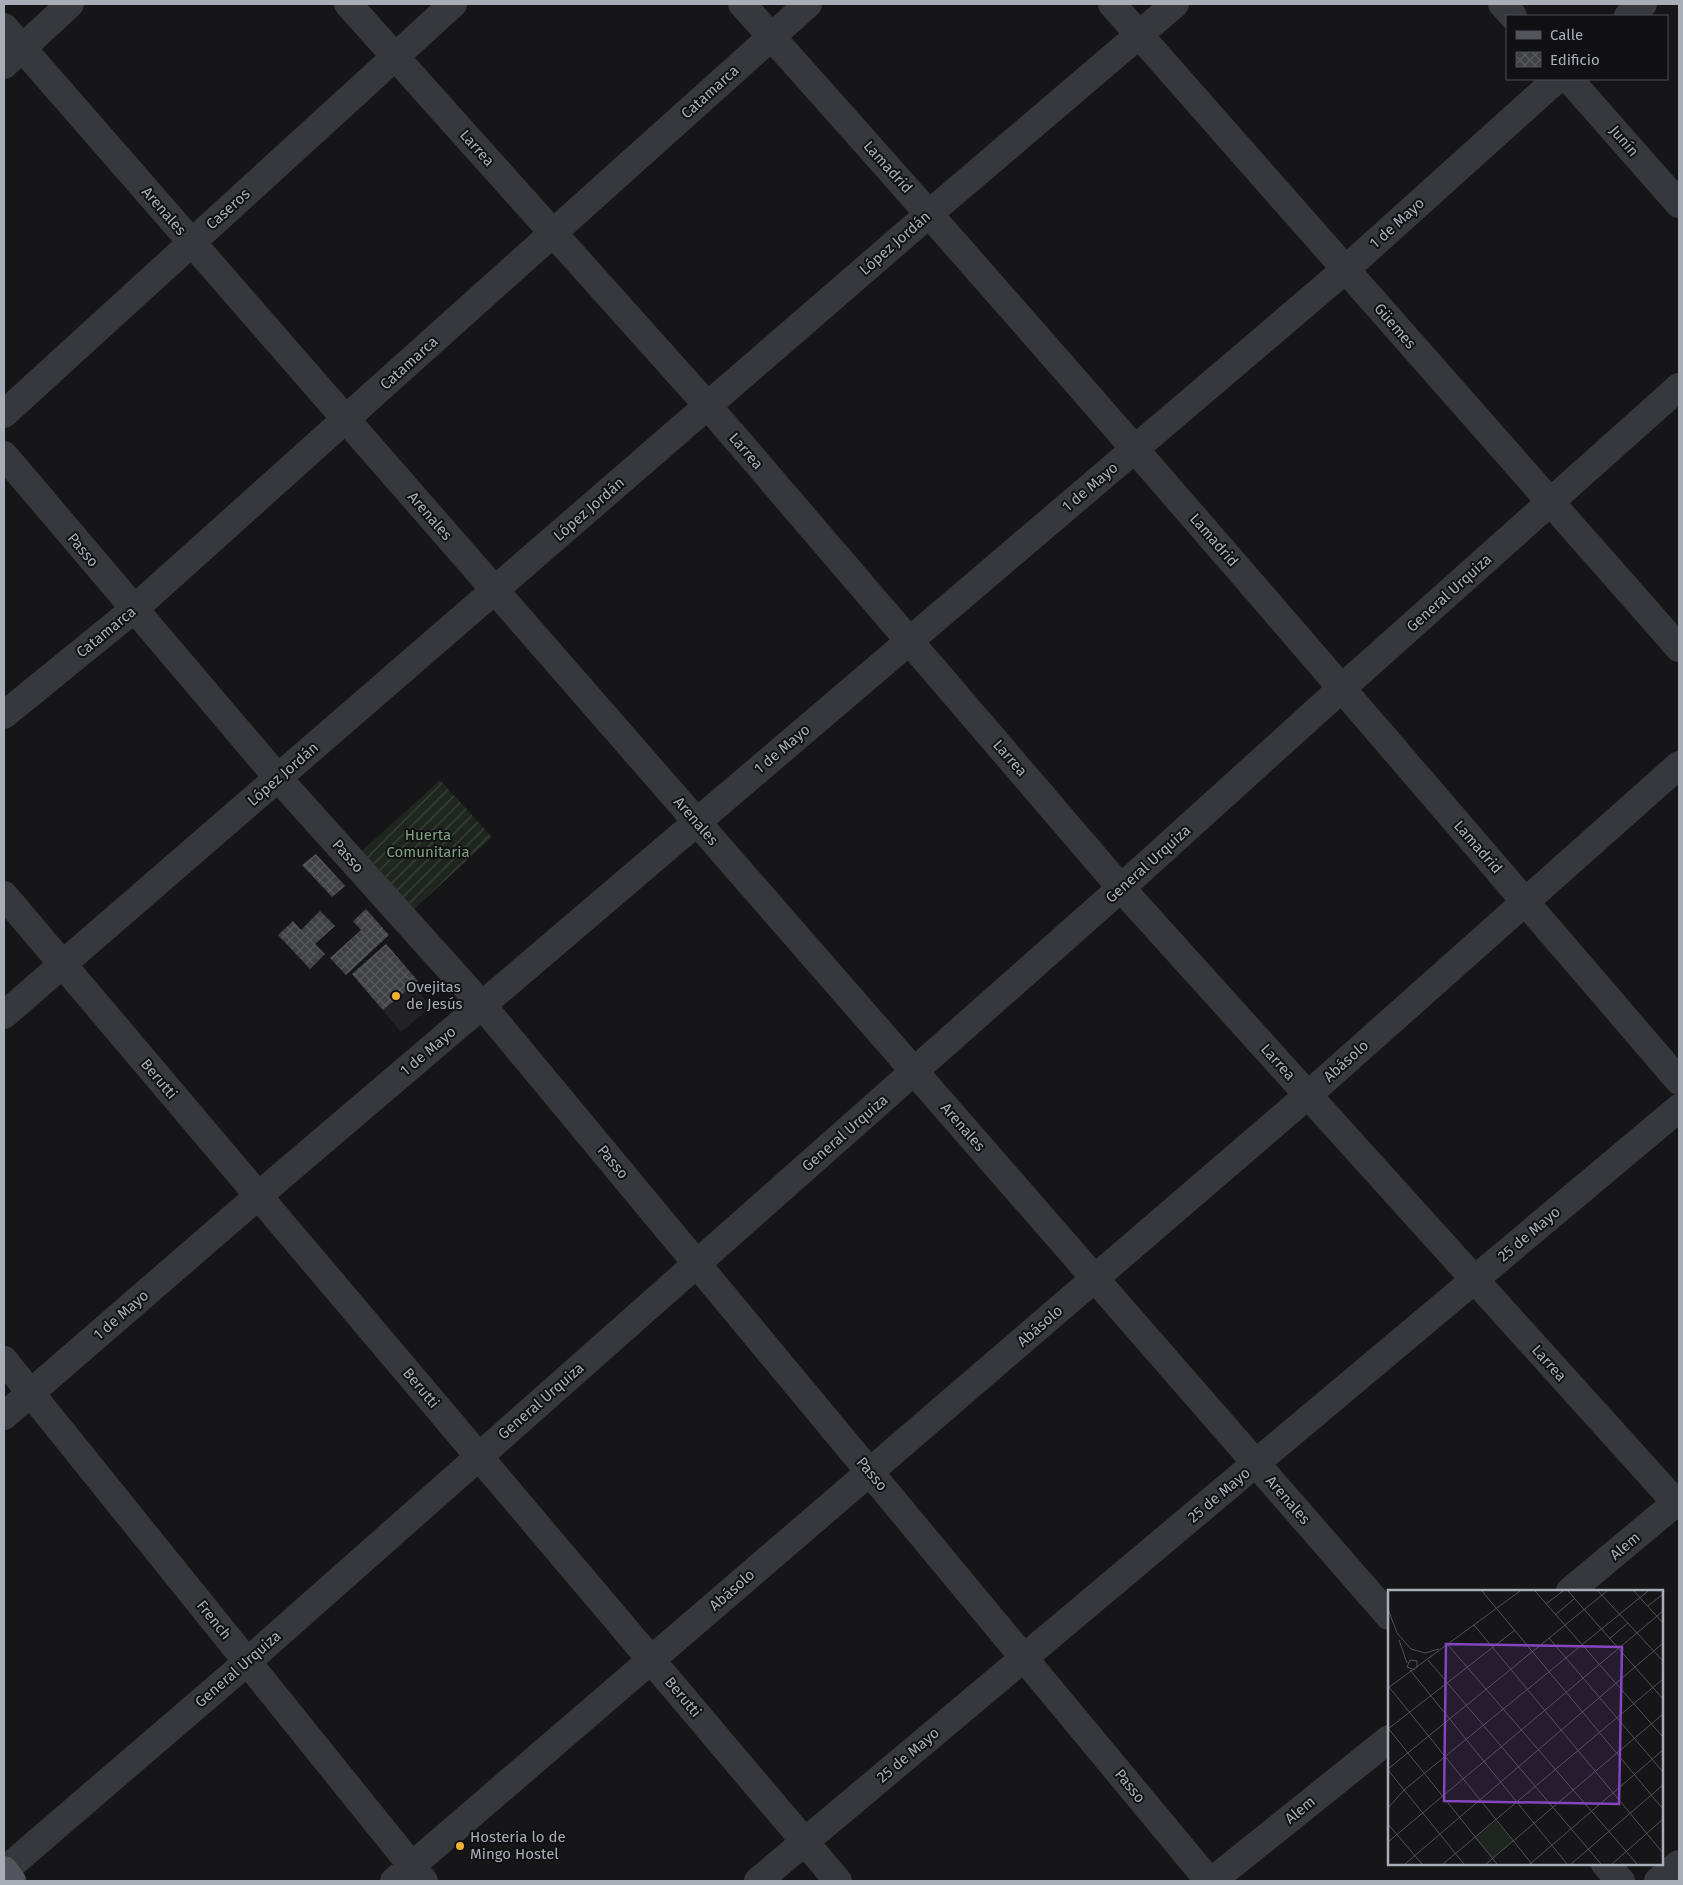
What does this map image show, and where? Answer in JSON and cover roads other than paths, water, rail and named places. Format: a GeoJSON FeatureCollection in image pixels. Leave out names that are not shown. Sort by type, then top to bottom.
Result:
{"type":"FeatureCollection","features":[{"type":"Feature","properties":{"kind":"street"},"geometry":{"type":"LineString","coordinates":[[13,57],[70,4]]}},
{"type":"Feature","properties":{"kind":"street","name":"Larrea"},"geometry":{"type":"LineString","coordinates":[[348,4],[708,406],[1121,888],[1678,1503]]}},
{"type":"Feature","properties":{"kind":"street","name":"Caseros"},"geometry":{"type":"LineString","coordinates":[[4,414],[453,4]]}},
{"type":"Feature","properties":{"kind":"street","name":"Lamadrid"},"geometry":{"type":"LineString","coordinates":[[742,4],[930,213],[1342,688],[1679,1081]]}},
{"type":"Feature","properties":{"kind":"street","name":"Catamarca"},"geometry":{"type":"LineString","coordinates":[[4,716],[134,610],[808,4]]}},
{"type":"Feature","properties":{"kind":"street","name":"Güemes"},"geometry":{"type":"LineString","coordinates":[[1112,4],[1679,648]]}},
{"type":"Feature","properties":{"kind":"street","name":"López Jordán"},"geometry":{"type":"LineString","coordinates":[[4,1015],[930,213],[1175,4]]}},
{"type":"Feature","properties":{"kind":"street"},"geometry":{"type":"LineString","coordinates":[[1502,4],[1512,15]]}},
{"type":"Feature","properties":{"kind":"street"},"geometry":{"type":"LineString","coordinates":[[1629,15],[1643,4]]}},
{"type":"Feature","properties":{"kind":"street","name":"Arenales"},"geometry":{"type":"LineString","coordinates":[[4,27],[13,57],[192,242],[1388,1615]]}},
{"type":"Feature","properties":{"kind":"street","name":"1 de Mayo"},"geometry":{"type":"LineString","coordinates":[[4,1416],[258,1196],[1346,270],[1556,80]]}},
{"type":"Feature","properties":{"kind":"street","name":"Junín"},"geometry":{"type":"LineString","coordinates":[[1570,80],[1679,204]]}},
{"type":"Feature","properties":{"kind":"street","name":"General Urquiza"},"geometry":{"type":"LineString","coordinates":[[8,1876],[1121,888],[1679,387]]}},
{"type":"Feature","properties":{"kind":"street","name":"Passo"},"geometry":{"type":"LineString","coordinates":[[4,455],[278,778],[482,1005],[1210,1881]]}},
{"type":"Feature","properties":{"kind":"street","name":"Abásolo"},"geometry":{"type":"LineString","coordinates":[[410,1876],[651,1660],[1308,1095],[1679,765]]}},
{"type":"Feature","properties":{"kind":"street","name":"Berutti"},"geometry":{"type":"LineString","coordinates":[[4,895],[838,1881]]}},
{"type":"Feature","properties":{"kind":"street","name":"25 de Mayo"},"geometry":{"type":"LineString","coordinates":[[758,1881],[1679,1108]]}},
{"type":"Feature","properties":{"kind":"street","name":"French"},"geometry":{"type":"LineString","coordinates":[[4,1360],[247,1662],[410,1876]]}},
{"type":"Feature","properties":{"kind":"street","name":"Alem"},"geometry":{"type":"LineString","coordinates":[[1571,1590],[1678,1503]]}},
{"type":"Feature","properties":{"kind":"street","name":"Alem"},"geometry":{"type":"LineString","coordinates":[[1210,1881],[1388,1740]]}},
{"type":"Feature","properties":{"kind":"street"},"geometry":{"type":"LineString","coordinates":[[1658,1881],[1679,1864]]}},
{"type":"Feature","properties":{"kind":"street"},"geometry":{"type":"LineString","coordinates":[[1606,1865],[1621,1881]]}},
{"type":"Feature","properties":{"kind":"place","name":"Ovejitas de Jesús"},"geometry":{"type":"Point","coordinates":[396,996]}},
{"type":"Feature","properties":{"kind":"place","name":"Hosteria lo de Mingo Hostel"},"geometry":{"type":"Point","coordinates":[460,1846]}},
{"type":"Feature","properties":{"kind":"park label","name":"Huerta Comunitaria"},"geometry":{"type":"Point","coordinates":[428,844]}}]}
